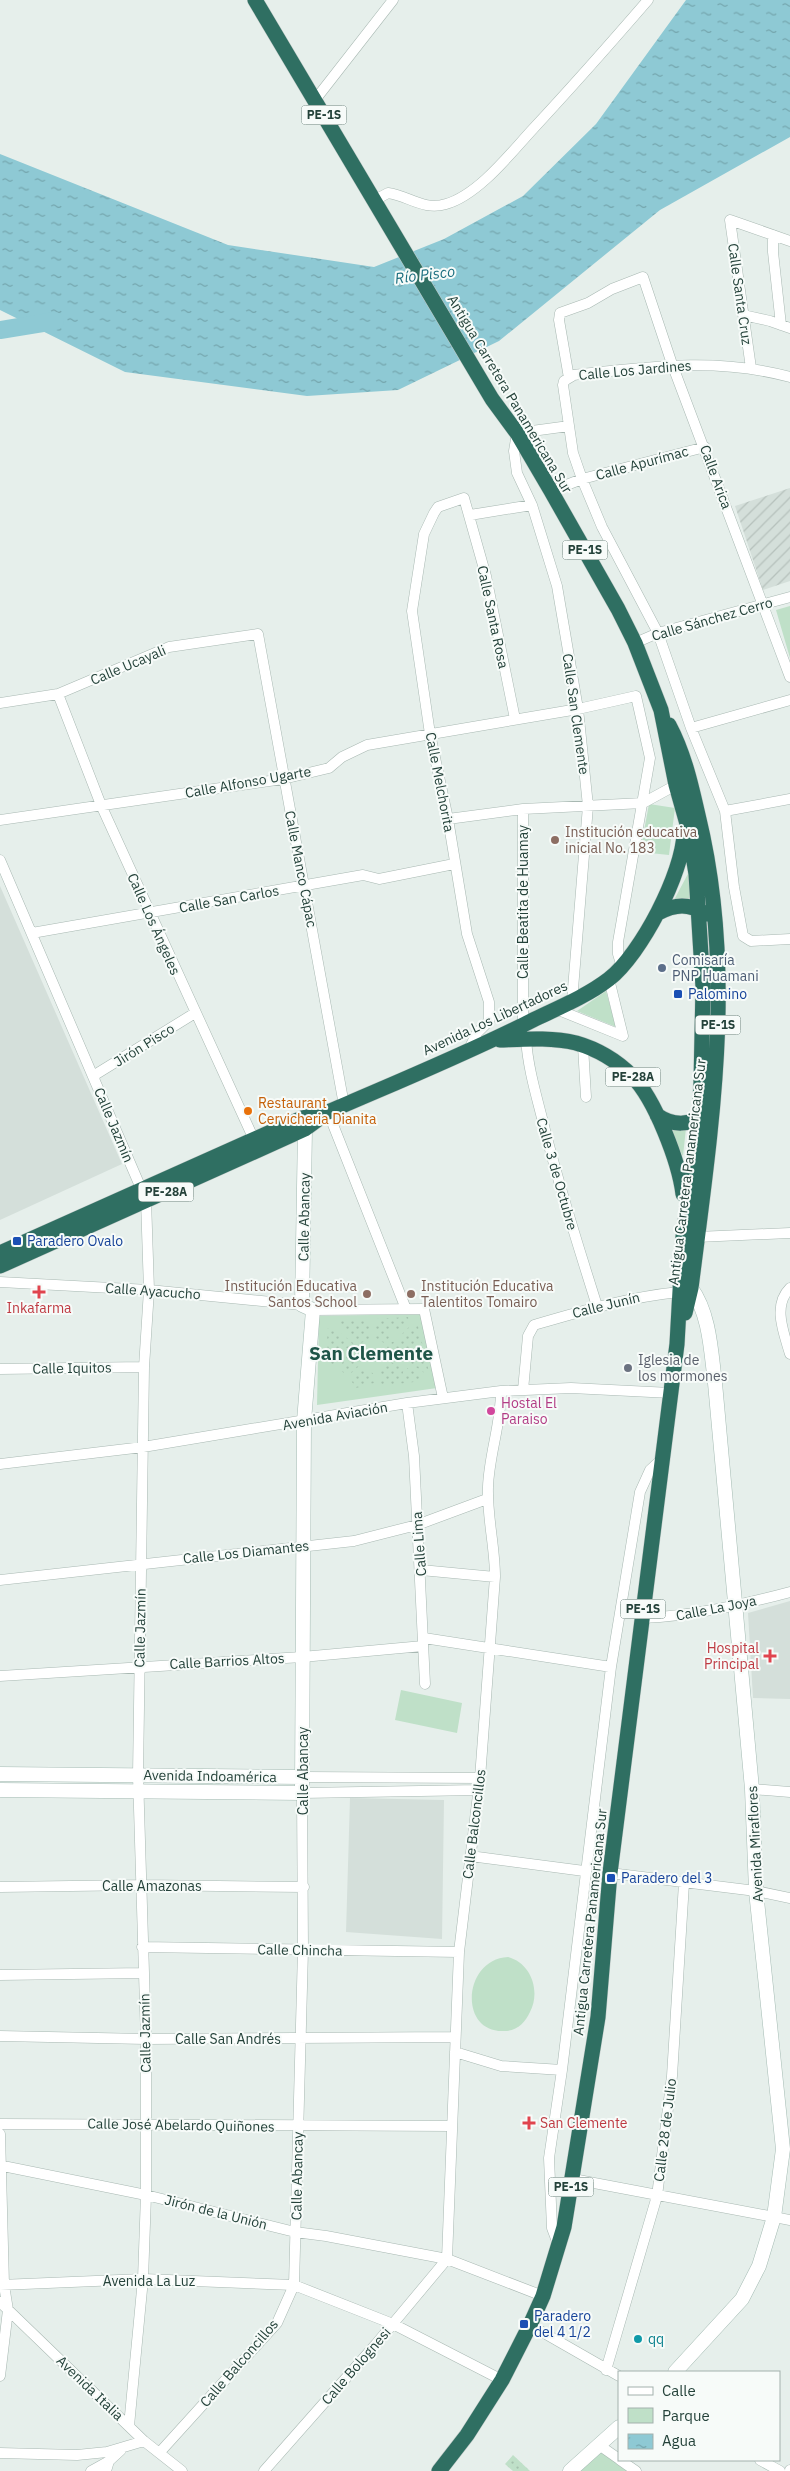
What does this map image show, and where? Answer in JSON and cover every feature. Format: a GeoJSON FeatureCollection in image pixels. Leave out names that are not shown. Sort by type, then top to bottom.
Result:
{"type":"FeatureCollection","features":[{"type":"Feature","properties":{"kind":"highway","name":"Antigua Carretera Panamericana Sur"},"geometry":{"type":"LineString","coordinates":[[255,0],[492,398],[517,434],[551,491],[635,643],[661,710],[680,745],[706,848],[716,920],[719,986],[714,1108],[697,1237],[685,1290],[677,1344],[610,1873],[598,2017],[573,2179],[564,2227],[543,2296],[530,2325],[502,2380],[467,2435],[439,2471]]}},
{"type":"Feature","properties":{"kind":"highway","name":"Antigua Carretera Panamericana Sur"},"geometry":{"type":"LineString","coordinates":[[661,710],[676,785],[690,831],[703,986],[699,1119],[686,1213],[685,1290]]}},
{"type":"Feature","properties":{"kind":"highway","name":"Avenida Los Libertadores"},"geometry":{"type":"LineString","coordinates":[[256,1145],[302,1118],[328,1112],[468,1051],[527,1028],[609,979],[622,967],[658,913],[681,857],[684,843],[682,809]]}},
{"type":"Feature","properties":{"kind":"highway"},"geometry":{"type":"LineString","coordinates":[[658,913],[677,906],[690,906],[716,920]]}},
{"type":"Feature","properties":{"kind":"highway","name":"PE-28A"},"geometry":{"type":"LineString","coordinates":[[527,1028],[608,1056],[633,1077],[656,1115],[680,1175],[686,1213]]}},
{"type":"Feature","properties":{"kind":"highway"},"geometry":{"type":"LineString","coordinates":[[656,1115],[674,1123],[693,1122],[714,1108]]}},
{"type":"Feature","properties":{"kind":"highway","name":"Avenida Los Libertadores"},"geometry":{"type":"LineString","coordinates":[[0,1253],[144,1195],[256,1145],[305,1128],[328,1112]]}},
{"type":"Feature","properties":{"kind":"highway","name":"Avenida Los Libertadores"},"geometry":{"type":"LineString","coordinates":[[0,1266],[144,1195]]}},
{"type":"Feature","properties":{"kind":"street"},"geometry":{"type":"LineString","coordinates":[[315,100],[393,0]]}},
{"type":"Feature","properties":{"kind":"street"},"geometry":{"type":"LineString","coordinates":[[375,200],[388,193],[419,204],[440,206],[448,204],[468,192],[484,180],[529,133],[648,0]]}},
{"type":"Feature","properties":{"kind":"street","name":"Calle Santa Cruz"},"geometry":{"type":"LineString","coordinates":[[751,368],[730,220],[773,235]]}},
{"type":"Feature","properties":{"kind":"street"},"geometry":{"type":"LineString","coordinates":[[743,315],[786,326],[778,297],[773,235],[790,241]]}},
{"type":"Feature","properties":{"kind":"street","name":"Calle Arica"},"geometry":{"type":"LineString","coordinates":[[569,378],[559,320],[560,313],[588,303],[612,289],[643,278],[672,364],[705,447],[790,677]]}},
{"type":"Feature","properties":{"kind":"street"},"geometry":{"type":"LineString","coordinates":[[778,297],[790,299]]}},
{"type":"Feature","properties":{"kind":"street","name":"Calle Los Jardines"},"geometry":{"type":"LineString","coordinates":[[569,378],[574,375],[672,364],[751,368],[790,377]]}},
{"type":"Feature","properties":{"kind":"street"},"geometry":{"type":"LineString","coordinates":[[569,378],[564,381],[563,385],[573,453],[582,479],[602,526],[658,633],[691,728],[725,811],[743,936],[751,941],[790,939]]}},
{"type":"Feature","properties":{"kind":"street"},"geometry":{"type":"LineString","coordinates":[[517,434],[569,426]]}},
{"type":"Feature","properties":{"kind":"street","name":"Calle San Clemente"},"geometry":{"type":"LineString","coordinates":[[517,434],[514,451],[516,467],[532,505],[557,586],[578,709],[588,806],[572,1001]]}},
{"type":"Feature","properties":{"kind":"street","name":"Calle Apurímac"},"geometry":{"type":"LineString","coordinates":[[551,491],[582,479],[705,447]]}},
{"type":"Feature","properties":{"kind":"street","name":"Calle Melchorita"},"geometry":{"type":"LineString","coordinates":[[468,1051],[477,1033],[490,1021],[489,1002],[468,934],[454,864],[448,819],[430,734],[412,612],[424,534],[438,507],[464,498],[470,515]]}},
{"type":"Feature","properties":{"kind":"street"},"geometry":{"type":"LineString","coordinates":[[470,515],[532,505]]}},
{"type":"Feature","properties":{"kind":"street","name":"Calle Santa Rosa"},"geometry":{"type":"LineString","coordinates":[[470,515],[486,576],[515,719]]}},
{"type":"Feature","properties":{"kind":"street","name":"Calle Sánchez Cerro"},"geometry":{"type":"LineString","coordinates":[[635,643],[658,633],[790,597]]}},
{"type":"Feature","properties":{"kind":"street","name":"Calle Ucayali"},"geometry":{"type":"LineString","coordinates":[[0,703],[58,694],[169,647],[258,634]]}},
{"type":"Feature","properties":{"kind":"street","name":"Calle Manco Cápac"},"geometry":{"type":"LineString","coordinates":[[258,634],[344,1105]]}},
{"type":"Feature","properties":{"kind":"street","name":"Calle Los Ángeles"},"geometry":{"type":"LineString","coordinates":[[58,694],[101,805],[256,1145]]}},
{"type":"Feature","properties":{"kind":"street","name":"Calle Alfonso Ugarte"},"geometry":{"type":"LineString","coordinates":[[0,820],[283,779],[329,768],[342,757],[366,745],[578,709],[636,696],[650,758],[643,803]]}},
{"type":"Feature","properties":{"kind":"street"},"geometry":{"type":"LineString","coordinates":[[691,728],[790,700]]}},
{"type":"Feature","properties":{"kind":"street"},"geometry":{"type":"LineString","coordinates":[[448,819],[523,809],[643,803],[676,785]]}},
{"type":"Feature","properties":{"kind":"street"},"geometry":{"type":"LineString","coordinates":[[725,811],[790,799]]}},
{"type":"Feature","properties":{"kind":"street"},"geometry":{"type":"LineString","coordinates":[[622,967],[618,954],[618,942],[643,803]]}},
{"type":"Feature","properties":{"kind":"street","name":"Calle Beatita de Huamay"},"geometry":{"type":"LineString","coordinates":[[523,809],[527,1028]]}},
{"type":"Feature","properties":{"kind":"street","name":"Calle Jazmín"},"geometry":{"type":"LineString","coordinates":[[0,860],[144,1195],[149,1290],[144,1367],[138,1791],[147,2124],[143,2279],[129,2426]]}},
{"type":"Feature","properties":{"kind":"street","name":"Calle San Carlos"},"geometry":{"type":"LineString","coordinates":[[32,933],[363,875],[379,879],[454,864]]}},
{"type":"Feature","properties":{"kind":"street"},"geometry":{"type":"LineString","coordinates":[[556,1009],[623,1036],[609,979]]}},
{"type":"Feature","properties":{"kind":"street","name":"Jirón Pisco"},"geometry":{"type":"LineString","coordinates":[[93,1076],[195,1013]]}},
{"type":"Feature","properties":{"kind":"street","name":"Calle 3 de Octubre"},"geometry":{"type":"LineString","coordinates":[[527,1028],[528,1059],[547,1139],[567,1212],[597,1306]]}},
{"type":"Feature","properties":{"kind":"street"},"geometry":{"type":"LineString","coordinates":[[583,1046],[586,1097]]}},
{"type":"Feature","properties":{"kind":"street"},"geometry":{"type":"LineString","coordinates":[[328,1112],[406,1309]]}},
{"type":"Feature","properties":{"kind":"street","name":"Calle Abancay"},"geometry":{"type":"LineString","coordinates":[[295,2232],[304,1887],[302,1546],[307,1308],[305,1128]]}},
{"type":"Feature","properties":{"kind":"street"},"geometry":{"type":"LineString","coordinates":[[697,1237],[790,1232]]}},
{"type":"Feature","properties":{"kind":"street","name":"Calle Ayacucho"},"geometry":{"type":"LineString","coordinates":[[0,1282],[149,1290],[307,1308],[424,1309],[443,1398]]}},
{"type":"Feature","properties":{"kind":"street"},"geometry":{"type":"LineString","coordinates":[[790,1288],[782,1299],[779,1310],[790,1354]]}},
{"type":"Feature","properties":{"kind":"street","name":"Calle Junín"},"geometry":{"type":"LineString","coordinates":[[523,1390],[528,1336],[534,1325],[597,1306],[648,1295],[685,1290]]}},
{"type":"Feature","properties":{"kind":"street","name":"Avenida Miraflores"},"geometry":{"type":"LineString","coordinates":[[676,2371],[742,2300],[759,2266],[774,2217],[782,2170],[782,2150],[756,1890],[752,1789],[712,1357],[699,1299],[685,1290]]}},
{"type":"Feature","properties":{"kind":"street","name":"Calle Iquitos"},"geometry":{"type":"LineString","coordinates":[[0,1370],[144,1367]]}},
{"type":"Feature","properties":{"kind":"street","name":"Avenida Aviación"},"geometry":{"type":"LineString","coordinates":[[0,1464],[143,1447],[407,1403],[501,1391],[571,1388],[671,1393]]}},
{"type":"Feature","properties":{"kind":"street","name":"Calle Balconcillos"},"geometry":{"type":"LineString","coordinates":[[447,2259],[459,1952],[479,1790],[488,1648],[495,1577],[495,1552],[487,1500],[490,1468],[501,1416],[501,1391]]}},
{"type":"Feature","properties":{"kind":"street","name":"Calle Lima"},"geometry":{"type":"LineString","coordinates":[[407,1403],[414,1456],[425,1684]]}},
{"type":"Feature","properties":{"kind":"street"},"geometry":{"type":"LineString","coordinates":[[558,2245],[552,2228],[549,2158],[562,2070],[584,1871],[611,1667],[640,1492],[650,1470],[662,1459]]}},
{"type":"Feature","properties":{"kind":"street","name":"Calle Los Diamantes"},"geometry":{"type":"LineString","coordinates":[[0,1580],[354,1541],[417,1525],[487,1500]]}},
{"type":"Feature","properties":{"kind":"street"},"geometry":{"type":"LineString","coordinates":[[421,1570],[495,1577]]}},
{"type":"Feature","properties":{"kind":"street","name":"Calle La Joya"},"geometry":{"type":"LineString","coordinates":[[642,1618],[674,1617],[734,1607],[790,1592]]}},
{"type":"Feature","properties":{"kind":"street","name":"Calle Barrios Altos"},"geometry":{"type":"LineString","coordinates":[[0,1676],[302,1657],[423,1642],[488,1648],[611,1667]]}},
{"type":"Feature","properties":{"kind":"street","name":"Avenida Indoamérica"},"geometry":{"type":"LineString","coordinates":[[0,1774],[480,1778]]}},
{"type":"Feature","properties":{"kind":"street"},"geometry":{"type":"LineString","coordinates":[[752,1789],[790,1792]]}},
{"type":"Feature","properties":{"kind":"street","name":"Avenida Indoamérica"},"geometry":{"type":"LineString","coordinates":[[0,1790],[302,1793],[479,1790]]}},
{"type":"Feature","properties":{"kind":"street"},"geometry":{"type":"LineString","coordinates":[[470,1856],[584,1871]]}},
{"type":"Feature","properties":{"kind":"street"},"geometry":{"type":"LineString","coordinates":[[610,1873],[756,1890],[790,1898]]}},
{"type":"Feature","properties":{"kind":"street","name":"Calle 28 de Julio"},"geometry":{"type":"LineString","coordinates":[[606,2370],[657,2196],[672,2076],[684,1883]]}},
{"type":"Feature","properties":{"kind":"street","name":"Calle Amazonas"},"geometry":{"type":"LineString","coordinates":[[0,1888],[142,1885],[304,1887]]}},
{"type":"Feature","properties":{"kind":"street","name":"Calle Chincha"},"geometry":{"type":"LineString","coordinates":[[142,1947],[459,1952]]}},
{"type":"Feature","properties":{"kind":"street"},"geometry":{"type":"LineString","coordinates":[[0,1975],[144,1973]]}},
{"type":"Feature","properties":{"kind":"street","name":"Calle San Andrés"},"geometry":{"type":"LineString","coordinates":[[0,2036],[146,2039],[455,2037]]}},
{"type":"Feature","properties":{"kind":"street"},"geometry":{"type":"LineString","coordinates":[[455,2052],[501,2066],[562,2070]]}},
{"type":"Feature","properties":{"kind":"street","name":"Calle José Abelardo Quiñones"},"geometry":{"type":"LineString","coordinates":[[0,2124],[298,2127],[452,2126]]}},
{"type":"Feature","properties":{"kind":"street"},"geometry":{"type":"LineString","coordinates":[[0,2136],[2,2166],[2,2285],[8,2310],[0,2376]]}},
{"type":"Feature","properties":{"kind":"street","name":"Jirón de la Unión"},"geometry":{"type":"LineString","coordinates":[[2,2166],[146,2195],[295,2232],[447,2259],[543,2296]]}},
{"type":"Feature","properties":{"kind":"street"},"geometry":{"type":"LineString","coordinates":[[573,2179],[790,2220]]}},
{"type":"Feature","properties":{"kind":"street","name":"Calle Balconcillos"},"geometry":{"type":"LineString","coordinates":[[160,2452],[277,2323],[294,2285],[295,2232]]}},
{"type":"Feature","properties":{"kind":"street","name":"Calle Bolognesi"},"geometry":{"type":"LineString","coordinates":[[264,2471],[393,2324],[447,2259]]}},
{"type":"Feature","properties":{"kind":"street","name":"Avenida La Luz"},"geometry":{"type":"LineString","coordinates":[[2,2285],[143,2279],[294,2285],[393,2324],[502,2380]]}},
{"type":"Feature","properties":{"kind":"street","name":"Avenida Italia"},"geometry":{"type":"LineString","coordinates":[[0,2302],[144,2441],[182,2471]]}},
{"type":"Feature","properties":{"kind":"street"},"geometry":{"type":"LineString","coordinates":[[530,2325],[618,2376]]}},
{"type":"Feature","properties":{"kind":"street"},"geometry":{"type":"LineString","coordinates":[[570,2471],[618,2428]]}},
{"type":"Feature","properties":{"kind":"street"},"geometry":{"type":"LineString","coordinates":[[0,2454],[77,2455],[107,2452],[144,2441]]}},
{"type":"Feature","properties":{"kind":"street"},"geometry":{"type":"LineString","coordinates":[[599,2445],[618,2458]]}},
{"type":"Feature","properties":{"kind":"street"},"geometry":{"type":"LineString","coordinates":[[91,2471],[108,2466],[124,2447]]}},
{"type":"Feature","properties":{"kind":"street"},"geometry":{"type":"LineString","coordinates":[[623,2461],[636,2471]]}},
{"type":"Feature","properties":{"kind":"street"},"geometry":{"type":"LineString","coordinates":[[762,2461],[777,2471]]}},
{"type":"Feature","properties":{"kind":"shaded area"},"geometry":{"type":"Polygon","coordinates":[[[790,488],[790,581],[763,590],[735,506],[790,488]]]}},
{"type":"Feature","properties":{"kind":"shaded area"},"geometry":{"type":"Polygon","coordinates":[[[0,886],[122,1164],[0,1220],[0,886]]]}},
{"type":"Feature","properties":{"kind":"shaded area","name":"Hospital Principal"},"geometry":{"type":"Polygon","coordinates":[[[790,1601],[790,1699],[753,1698],[748,1613],[790,1601]]]}},
{"type":"Feature","properties":{"kind":"shaded area"},"geometry":{"type":"Polygon","coordinates":[[[350,1798],[444,1800],[442,1939],[346,1932],[350,1798]]]}},
{"type":"Feature","properties":{"kind":"green space"},"geometry":{"type":"Polygon","coordinates":[[[790,606],[790,658],[776,610],[790,606]]]}},
{"type":"Feature","properties":{"kind":"green space"},"geometry":{"type":"Polygon","coordinates":[[[649,804],[675,808],[669,855],[640,852],[649,804]]]}},
{"type":"Feature","properties":{"kind":"green space"},"geometry":{"type":"Polygon","coordinates":[[[690,870],[696,894],[689,901],[674,900],[690,870]]]}},
{"type":"Feature","properties":{"kind":"green space"},"geometry":{"type":"Polygon","coordinates":[[[606,991],[616,1027],[577,1011],[606,991]]]}},
{"type":"Feature","properties":{"kind":"green space"},"geometry":{"type":"Polygon","coordinates":[[[666,1126],[686,1128],[683,1156],[666,1126]]]}},
{"type":"Feature","properties":{"kind":"green space"},"geometry":{"type":"Polygon","coordinates":[[[420,1314],[437,1388],[317,1405],[319,1316],[420,1314]]]}},
{"type":"Feature","properties":{"kind":"green space"},"geometry":{"type":"Polygon","coordinates":[[[408,1317],[409,1320],[399,1330],[392,1329],[388,1331],[389,1338],[384,1343],[376,1338],[376,1319],[408,1317]]]}},
{"type":"Feature","properties":{"kind":"green space"},"geometry":{"type":"Polygon","coordinates":[[[338,1319],[371,1319],[371,1338],[361,1343],[337,1322],[338,1319]]]}},
{"type":"Feature","properties":{"kind":"green space"},"geometry":{"type":"Polygon","coordinates":[[[412,1324],[418,1326],[429,1372],[426,1374],[410,1363],[412,1358],[417,1355],[415,1350],[408,1350],[410,1357],[407,1363],[391,1357],[387,1347],[392,1342],[401,1341],[402,1334],[412,1324]]]}},
{"type":"Feature","properties":{"kind":"green space"},"geometry":{"type":"Polygon","coordinates":[[[333,1327],[358,1347],[357,1350],[341,1347],[335,1366],[328,1365],[327,1329],[333,1327]]]}},
{"type":"Feature","properties":{"kind":"green space"},"geometry":{"type":"Polygon","coordinates":[[[346,1352],[356,1354],[359,1366],[348,1376],[340,1370],[346,1352]]]}},
{"type":"Feature","properties":{"kind":"green space"},"geometry":{"type":"Polygon","coordinates":[[[390,1362],[405,1367],[402,1375],[399,1377],[401,1380],[405,1379],[407,1368],[424,1377],[422,1381],[381,1386],[378,1372],[383,1370],[390,1362]]]}},
{"type":"Feature","properties":{"kind":"green space"},"geometry":{"type":"Polygon","coordinates":[[[361,1369],[365,1372],[373,1373],[374,1383],[356,1388],[350,1379],[361,1369]]]}},
{"type":"Feature","properties":{"kind":"green space"},"geometry":{"type":"Polygon","coordinates":[[[401,1690],[462,1703],[457,1733],[395,1720],[401,1690]]]}},
{"type":"Feature","properties":{"kind":"green space"},"geometry":{"type":"Polygon","coordinates":[[[508,1957],[523,1965],[528,1972],[532,1979],[534,1995],[533,2004],[526,2020],[513,2030],[504,2031],[489,2028],[479,2021],[473,2009],[472,1996],[475,1982],[482,1970],[493,1961],[508,1957]]]}},
{"type":"Feature","properties":{"kind":"green space"},"geometry":{"type":"Polygon","coordinates":[[[601,2448],[633,2471],[575,2471],[601,2448]]]}},
{"type":"Feature","properties":{"kind":"green space"},"geometry":{"type":"Polygon","coordinates":[[[513,2455],[530,2471],[513,2471],[505,2464],[513,2455]]]}},
{"type":"Feature","properties":{"kind":"water"},"geometry":{"type":"Polygon","coordinates":[[[686,0],[790,0],[790,137],[660,210],[499,341],[398,390],[307,396],[125,372],[0,310],[0,154],[228,245],[374,267],[444,239],[523,196],[596,124],[686,0]]]}},
{"type":"Feature","properties":{"kind":"waterway","name":"Río Pisco"},"geometry":{"type":"LineString","coordinates":[[0,330],[55,321]]}},
{"type":"Feature","properties":{"kind":"place","name":"Institución educativa inicial No. 183"},"geometry":{"type":"Point","coordinates":[555,840]}},
{"type":"Feature","properties":{"kind":"place","name":"Comisaría PNP Huamani"},"geometry":{"type":"Point","coordinates":[662,968]}},
{"type":"Feature","properties":{"kind":"place","name":"Palomino"},"geometry":{"type":"Point","coordinates":[678,994]}},
{"type":"Feature","properties":{"kind":"place","name":"Restaurant Cervicheria Dianita"},"geometry":{"type":"Point","coordinates":[248,1111]}},
{"type":"Feature","properties":{"kind":"place","name":"Paradero Ovalo"},"geometry":{"type":"Point","coordinates":[17,1241]}},
{"type":"Feature","properties":{"kind":"place","name":"Inkafarma"},"geometry":{"type":"Point","coordinates":[39,1292]}},
{"type":"Feature","properties":{"kind":"place","name":"Institución Educativa Santos School"},"geometry":{"type":"Point","coordinates":[367,1294]}},
{"type":"Feature","properties":{"kind":"place","name":"Institución Educativa Talentitos Tomairo"},"geometry":{"type":"Point","coordinates":[411,1294]}},
{"type":"Feature","properties":{"kind":"place","name":"Iglesia de los mormones"},"geometry":{"type":"Point","coordinates":[628,1368]}},
{"type":"Feature","properties":{"kind":"place","name":"Hostal El Paraiso"},"geometry":{"type":"Point","coordinates":[491,1411]}},
{"type":"Feature","properties":{"kind":"place","name":"Hospital Principal"},"geometry":{"type":"Point","coordinates":[770,1656]}},
{"type":"Feature","properties":{"kind":"place","name":"Paradero del 3"},"geometry":{"type":"Point","coordinates":[611,1878]}},
{"type":"Feature","properties":{"kind":"place","name":"San Clemente"},"geometry":{"type":"Point","coordinates":[529,2123]}},
{"type":"Feature","properties":{"kind":"place","name":"Paradero del 4 1/2"},"geometry":{"type":"Point","coordinates":[524,2324]}},
{"type":"Feature","properties":{"kind":"place","name":"qq"},"geometry":{"type":"Point","coordinates":[638,2339]}},
{"type":"Feature","properties":{"kind":"district","name":"San Clemente"},"geometry":{"type":"Point","coordinates":[371,1353]}}]}
